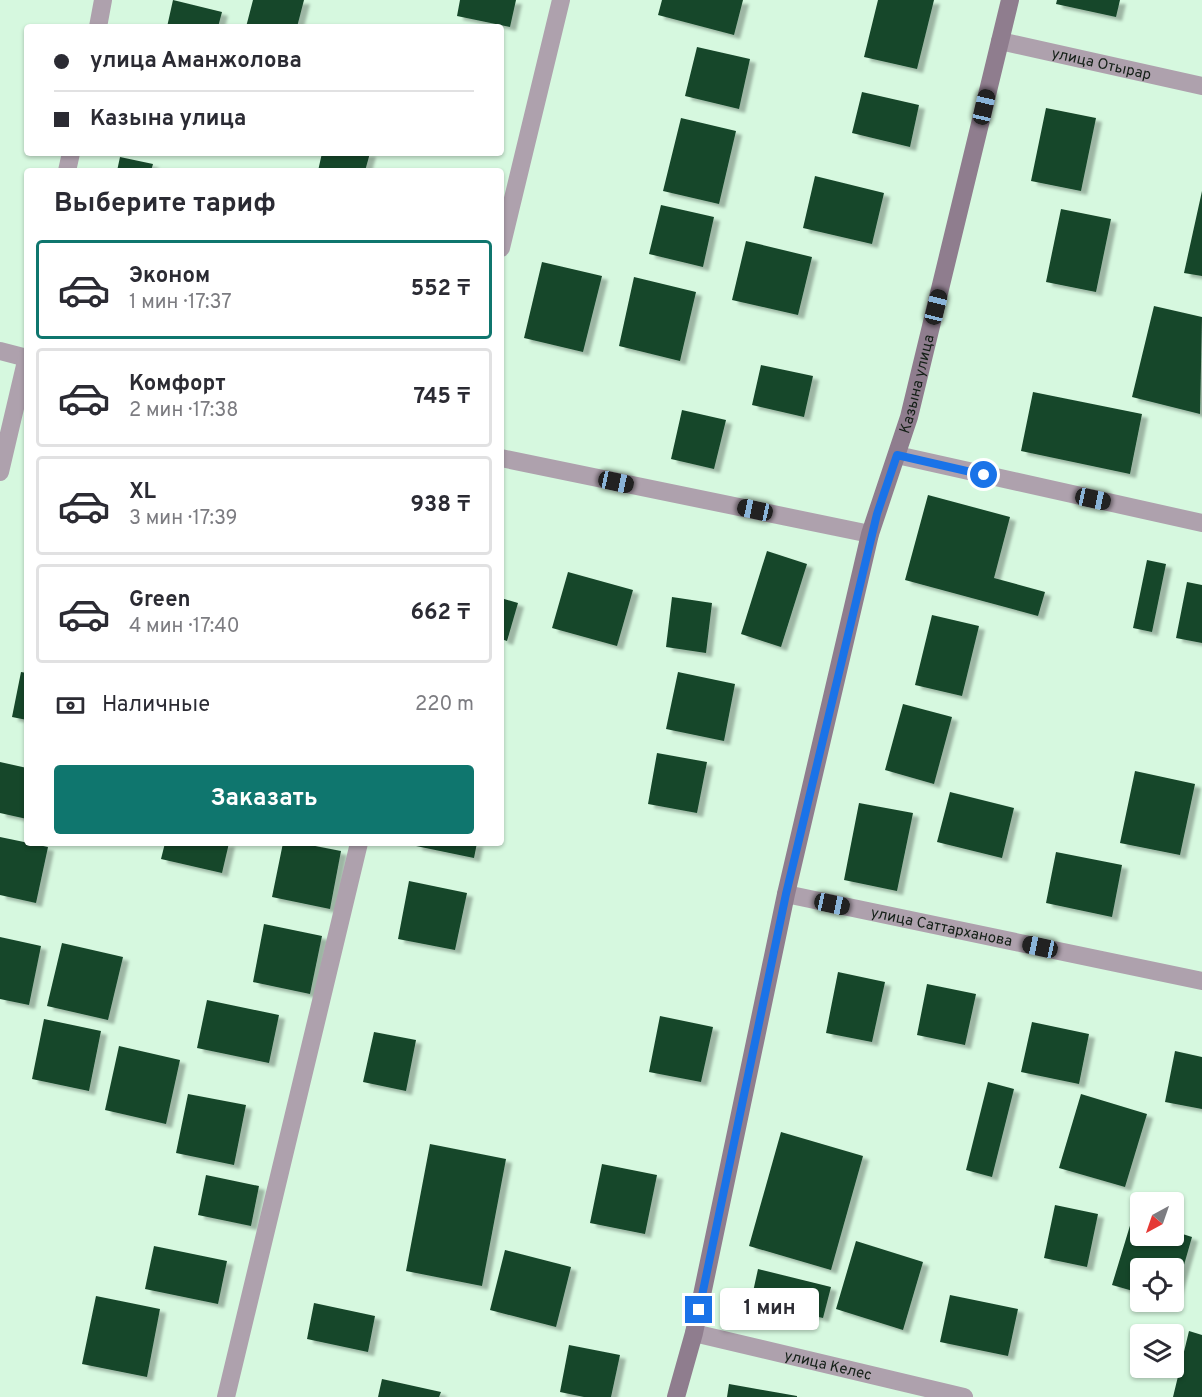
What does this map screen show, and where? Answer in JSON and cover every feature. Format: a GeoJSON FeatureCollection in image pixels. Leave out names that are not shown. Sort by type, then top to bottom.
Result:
{"type":"FeatureCollection","features":[{"type":"Feature","properties":{"kind":"street"},"geometry":{"type":"LineString","coordinates":[[99,24],[103,0]]}},
{"type":"Feature","properties":{"kind":"street"},"geometry":{"type":"LineString","coordinates":[[504,236],[561,0]]}},
{"type":"Feature","properties":{"kind":"street","name":"Казына улица"},"geometry":{"type":"LineString","coordinates":[[676,1397],[694,1333],[786,894],[870,534],[912,406],[1010,0]]}},
{"type":"Feature","properties":{"kind":"street","name":"улица Отырар"},"geometry":{"type":"LineString","coordinates":[[1000,41],[1202,86]]}},
{"type":"Feature","properties":{"kind":"street"},"geometry":{"type":"LineString","coordinates":[[0,351],[24,357]]}},
{"type":"Feature","properties":{"kind":"street"},"geometry":{"type":"LineString","coordinates":[[0,472],[24,371]]}},
{"type":"Feature","properties":{"kind":"street"},"geometry":{"type":"LineString","coordinates":[[897,455],[1202,523]]}},
{"type":"Feature","properties":{"kind":"street"},"geometry":{"type":"LineString","coordinates":[[504,459],[870,534]]}},
{"type":"Feature","properties":{"kind":"street"},"geometry":{"type":"LineString","coordinates":[[226,1397],[357,846]]}},
{"type":"Feature","properties":{"kind":"street","name":"улица Саттарханова"},"geometry":{"type":"LineString","coordinates":[[786,894],[1202,981]]}},
{"type":"Feature","properties":{"kind":"street","name":"улица Келес"},"geometry":{"type":"LineString","coordinates":[[694,1333],[964,1397]]}},
{"type":"Feature","properties":{"kind":"building"},"geometry":{"type":"Polygon","coordinates":[[[173,0],[222,12],[219,24],[168,24],[173,0]]]}},
{"type":"Feature","properties":{"kind":"building"},"geometry":{"type":"Polygon","coordinates":[[[253,0],[304,0],[298,24],[247,24],[253,0]]]}},
{"type":"Feature","properties":{"kind":"building"},"geometry":{"type":"Polygon","coordinates":[[[460,0],[516,0],[510,27],[457,16],[460,0]]]}},
{"type":"Feature","properties":{"kind":"building"},"geometry":{"type":"Polygon","coordinates":[[[662,0],[743,0],[734,35],[658,15],[662,0]]]}},
{"type":"Feature","properties":{"kind":"building"},"geometry":{"type":"Polygon","coordinates":[[[878,0],[934,0],[917,69],[864,57],[878,0]]]}},
{"type":"Feature","properties":{"kind":"building"},"geometry":{"type":"Polygon","coordinates":[[[1057,0],[1120,0],[1116,17],[1056,4],[1057,0]]]}},
{"type":"Feature","properties":{"kind":"building"},"geometry":{"type":"Polygon","coordinates":[[[697,47],[750,59],[739,109],[685,96],[697,47]]]}},
{"type":"Feature","properties":{"kind":"building"},"geometry":{"type":"Polygon","coordinates":[[[862,92],[919,105],[910,147],[852,133],[862,92]]]}},
{"type":"Feature","properties":{"kind":"building"},"geometry":{"type":"Polygon","coordinates":[[[1046,108],[1096,118],[1081,191],[1031,181],[1046,108]]]}},
{"type":"Feature","properties":{"kind":"building"},"geometry":{"type":"Polygon","coordinates":[[[681,118],[736,131],[719,204],[663,191],[681,118]]]}},
{"type":"Feature","properties":{"kind":"building"},"geometry":{"type":"Polygon","coordinates":[[[321,156],[369,156],[366,168],[319,168],[321,156]]]}},
{"type":"Feature","properties":{"kind":"building"},"geometry":{"type":"Polygon","coordinates":[[[120,157],[153,164],[152,168],[118,168],[120,157]]]}},
{"type":"Feature","properties":{"kind":"building"},"geometry":{"type":"Polygon","coordinates":[[[815,176],[884,193],[872,244],[803,228],[815,176]]]}},
{"type":"Feature","properties":{"kind":"building"},"geometry":{"type":"Polygon","coordinates":[[[1202,191],[1202,276],[1184,273],[1202,191]]]}},
{"type":"Feature","properties":{"kind":"building"},"geometry":{"type":"Polygon","coordinates":[[[661,205],[714,217],[703,267],[649,254],[661,205]]]}},
{"type":"Feature","properties":{"kind":"building"},"geometry":{"type":"Polygon","coordinates":[[[1061,209],[1111,219],[1096,292],[1046,282],[1061,209]]]}},
{"type":"Feature","properties":{"kind":"building"},"geometry":{"type":"Polygon","coordinates":[[[746,241],[812,257],[798,315],[732,300],[746,241]]]}},
{"type":"Feature","properties":{"kind":"building"},"geometry":{"type":"Polygon","coordinates":[[[542,262],[602,276],[583,352],[524,338],[542,262]]]}},
{"type":"Feature","properties":{"kind":"building"},"geometry":{"type":"Polygon","coordinates":[[[634,277],[696,292],[680,361],[619,346],[634,277]]]}},
{"type":"Feature","properties":{"kind":"building"},"geometry":{"type":"Polygon","coordinates":[[[1154,306],[1202,317],[1200,414],[1132,397],[1154,306]]]}},
{"type":"Feature","properties":{"kind":"building"},"geometry":{"type":"Polygon","coordinates":[[[761,365],[813,376],[804,417],[752,405],[761,365]]]}},
{"type":"Feature","properties":{"kind":"building"},"geometry":{"type":"Polygon","coordinates":[[[1033,392],[1142,414],[1130,474],[1021,451],[1033,392]]]}},
{"type":"Feature","properties":{"kind":"building"},"geometry":{"type":"Polygon","coordinates":[[[682,410],[726,420],[714,469],[671,459],[682,410]]]}},
{"type":"Feature","properties":{"kind":"building"},"geometry":{"type":"Polygon","coordinates":[[[928,495],[1010,517],[994,578],[1045,592],[1038,616],[905,580],[928,495]]]}},
{"type":"Feature","properties":{"kind":"building"},"geometry":{"type":"Polygon","coordinates":[[[767,551],[807,564],[781,647],[741,634],[767,551]]]}},
{"type":"Feature","properties":{"kind":"building"},"geometry":{"type":"Polygon","coordinates":[[[1147,560],[1166,564],[1152,632],[1133,628],[1147,560]]]}},
{"type":"Feature","properties":{"kind":"building"},"geometry":{"type":"Polygon","coordinates":[[[568,572],[633,590],[617,646],[552,628],[568,572]]]}},
{"type":"Feature","properties":{"kind":"building"},"geometry":{"type":"Polygon","coordinates":[[[1187,582],[1202,585],[1202,643],[1176,638],[1187,582]]]}},
{"type":"Feature","properties":{"kind":"building"},"geometry":{"type":"Polygon","coordinates":[[[672,597],[712,603],[706,653],[666,647],[672,597]]]}},
{"type":"Feature","properties":{"kind":"building"},"geometry":{"type":"Polygon","coordinates":[[[504,599],[518,603],[507,641],[504,640],[504,599]]]}},
{"type":"Feature","properties":{"kind":"building"},"geometry":{"type":"Polygon","coordinates":[[[932,615],[979,626],[962,696],[915,685],[932,615]]]}},
{"type":"Feature","properties":{"kind":"building"},"geometry":{"type":"Polygon","coordinates":[[[21,672],[24,672],[24,719],[12,717],[21,672]]]}},
{"type":"Feature","properties":{"kind":"building"},"geometry":{"type":"Polygon","coordinates":[[[678,672],[735,684],[724,741],[666,729],[678,672]]]}},
{"type":"Feature","properties":{"kind":"building"},"geometry":{"type":"Polygon","coordinates":[[[903,704],[952,717],[934,784],[885,770],[903,704]]]}},
{"type":"Feature","properties":{"kind":"building"},"geometry":{"type":"Polygon","coordinates":[[[657,753],[707,762],[697,813],[648,804],[657,753]]]}},
{"type":"Feature","properties":{"kind":"building"},"geometry":{"type":"Polygon","coordinates":[[[0,762],[24,767],[24,818],[0,813],[0,762]]]}},
{"type":"Feature","properties":{"kind":"building"},"geometry":{"type":"Polygon","coordinates":[[[1135,771],[1195,784],[1180,855],[1120,843],[1135,771]]]}},
{"type":"Feature","properties":{"kind":"building"},"geometry":{"type":"Polygon","coordinates":[[[950,792],[1014,808],[1002,858],[937,842],[950,792]]]}},
{"type":"Feature","properties":{"kind":"building"},"geometry":{"type":"Polygon","coordinates":[[[859,803],[913,813],[897,891],[844,880],[859,803]]]}},
{"type":"Feature","properties":{"kind":"building"},"geometry":{"type":"Polygon","coordinates":[[[0,837],[24,842],[24,846],[48,847],[36,903],[0,895],[0,837]]]}},
{"type":"Feature","properties":{"kind":"building"},"geometry":{"type":"Polygon","coordinates":[[[164,846],[228,846],[222,873],[161,859],[164,846]]]}},
{"type":"Feature","properties":{"kind":"building"},"geometry":{"type":"Polygon","coordinates":[[[282,846],[315,846],[341,851],[330,909],[272,897],[282,846]]]}},
{"type":"Feature","properties":{"kind":"building"},"geometry":{"type":"Polygon","coordinates":[[[416,846],[476,846],[474,858],[416,846]]]}},
{"type":"Feature","properties":{"kind":"building"},"geometry":{"type":"Polygon","coordinates":[[[1056,852],[1122,865],[1112,917],[1046,903],[1056,852]]]}},
{"type":"Feature","properties":{"kind":"building"},"geometry":{"type":"Polygon","coordinates":[[[409,881],[467,893],[455,950],[398,939],[409,881]]]}},
{"type":"Feature","properties":{"kind":"building"},"geometry":{"type":"Polygon","coordinates":[[[264,924],[322,936],[310,994],[253,982],[264,924]]]}},
{"type":"Feature","properties":{"kind":"building"},"geometry":{"type":"Polygon","coordinates":[[[0,937],[41,946],[29,1005],[0,999],[0,937]]]}},
{"type":"Feature","properties":{"kind":"building"},"geometry":{"type":"Polygon","coordinates":[[[62,943],[123,957],[108,1020],[47,1006],[62,943]]]}},
{"type":"Feature","properties":{"kind":"building"},"geometry":{"type":"Polygon","coordinates":[[[838,972],[885,982],[872,1042],[826,1033],[838,972]]]}},
{"type":"Feature","properties":{"kind":"building"},"geometry":{"type":"Polygon","coordinates":[[[927,984],[976,994],[965,1045],[917,1035],[927,984]]]}},
{"type":"Feature","properties":{"kind":"building"},"geometry":{"type":"Polygon","coordinates":[[[207,1000],[279,1015],[269,1063],[197,1048],[207,1000]]]}},
{"type":"Feature","properties":{"kind":"building"},"geometry":{"type":"Polygon","coordinates":[[[660,1016],[713,1027],[701,1082],[649,1072],[660,1016]]]}},
{"type":"Feature","properties":{"kind":"building"},"geometry":{"type":"Polygon","coordinates":[[[44,1019],[101,1031],[89,1091],[32,1079],[44,1019]]]}},
{"type":"Feature","properties":{"kind":"building"},"geometry":{"type":"Polygon","coordinates":[[[1032,1022],[1089,1034],[1079,1084],[1021,1072],[1032,1022]]]}},
{"type":"Feature","properties":{"kind":"building"},"geometry":{"type":"Polygon","coordinates":[[[374,1032],[416,1040],[406,1091],[363,1082],[374,1032]]]}},
{"type":"Feature","properties":{"kind":"building"},"geometry":{"type":"Polygon","coordinates":[[[119,1046],[180,1060],[166,1124],[105,1110],[119,1046]]]}},
{"type":"Feature","properties":{"kind":"building"},"geometry":{"type":"Polygon","coordinates":[[[1175,1051],[1202,1057],[1202,1109],[1165,1102],[1175,1051]]]}},
{"type":"Feature","properties":{"kind":"building"},"geometry":{"type":"Polygon","coordinates":[[[988,1082],[1014,1089],[992,1177],[966,1170],[988,1082]]]}},
{"type":"Feature","properties":{"kind":"building"},"geometry":{"type":"Polygon","coordinates":[[[188,1094],[246,1105],[234,1165],[176,1153],[188,1094]]]}},
{"type":"Feature","properties":{"kind":"building"},"geometry":{"type":"Polygon","coordinates":[[[1081,1094],[1147,1114],[1125,1187],[1059,1168],[1081,1094]]]}},
{"type":"Feature","properties":{"kind":"building"},"geometry":{"type":"Polygon","coordinates":[[[781,1132],[863,1156],[831,1270],[749,1246],[781,1132]]]}},
{"type":"Feature","properties":{"kind":"building"},"geometry":{"type":"Polygon","coordinates":[[[430,1144],[506,1159],[482,1286],[406,1271],[430,1144]]]}},
{"type":"Feature","properties":{"kind":"building"},"geometry":{"type":"Polygon","coordinates":[[[602,1164],[657,1175],[645,1234],[590,1223],[602,1164]]]}},
{"type":"Feature","properties":{"kind":"building"},"geometry":{"type":"Polygon","coordinates":[[[206,1175],[259,1186],[251,1226],[198,1215],[206,1175]]]}},
{"type":"Feature","properties":{"kind":"building"},"geometry":{"type":"Polygon","coordinates":[[[1055,1205],[1098,1214],[1087,1267],[1044,1258],[1055,1205]]]}},
{"type":"Feature","properties":{"kind":"building"},"geometry":{"type":"Polygon","coordinates":[[[1130,1226],[1130,1246],[1184,1246],[1184,1234],[1192,1237],[1184,1265],[1184,1258],[1130,1258],[1130,1290],[1112,1285],[1130,1226]]]}},
{"type":"Feature","properties":{"kind":"building"},"geometry":{"type":"Polygon","coordinates":[[[856,1241],[923,1262],[903,1330],[836,1309],[856,1241]]]}},
{"type":"Feature","properties":{"kind":"building"},"geometry":{"type":"Polygon","coordinates":[[[154,1246],[227,1261],[218,1304],[145,1289],[154,1246]]]}},
{"type":"Feature","properties":{"kind":"building"},"geometry":{"type":"Polygon","coordinates":[[[505,1250],[571,1267],[556,1327],[490,1310],[505,1250]]]}},
{"type":"Feature","properties":{"kind":"building"},"geometry":{"type":"Polygon","coordinates":[[[758,1269],[831,1287],[823,1318],[751,1301],[758,1269]]]}},
{"type":"Feature","properties":{"kind":"building"},"geometry":{"type":"Polygon","coordinates":[[[950,1295],[1018,1309],[1008,1356],[940,1342],[950,1295]]]}},
{"type":"Feature","properties":{"kind":"building"},"geometry":{"type":"Polygon","coordinates":[[[96,1296],[160,1309],[147,1377],[82,1364],[96,1296]]]}},
{"type":"Feature","properties":{"kind":"building"},"geometry":{"type":"Polygon","coordinates":[[[314,1303],[375,1316],[368,1352],[307,1339],[314,1303]]]}},
{"type":"Feature","properties":{"kind":"building"},"geometry":{"type":"Polygon","coordinates":[[[1189,1331],[1202,1335],[1202,1397],[1173,1397],[1178,1378],[1184,1378],[1184,1352],[1189,1331]]]}},
{"type":"Feature","properties":{"kind":"building"},"geometry":{"type":"Polygon","coordinates":[[[569,1345],[620,1355],[611,1397],[584,1397],[560,1392],[569,1345]]]}},
{"type":"Feature","properties":{"kind":"building"},"geometry":{"type":"Polygon","coordinates":[[[382,1379],[441,1392],[439,1397],[378,1397],[382,1379]]]}},
{"type":"Feature","properties":{"kind":"building"},"geometry":{"type":"Polygon","coordinates":[[[729,1384],[797,1396],[797,1397],[727,1397],[729,1384]]]}},
{"type":"Feature","properties":{"kind":"route"},"geometry":{"type":"LineString","coordinates":[[699,1310],[786,894],[870,534],[897,455],[984,475]]}}]}
